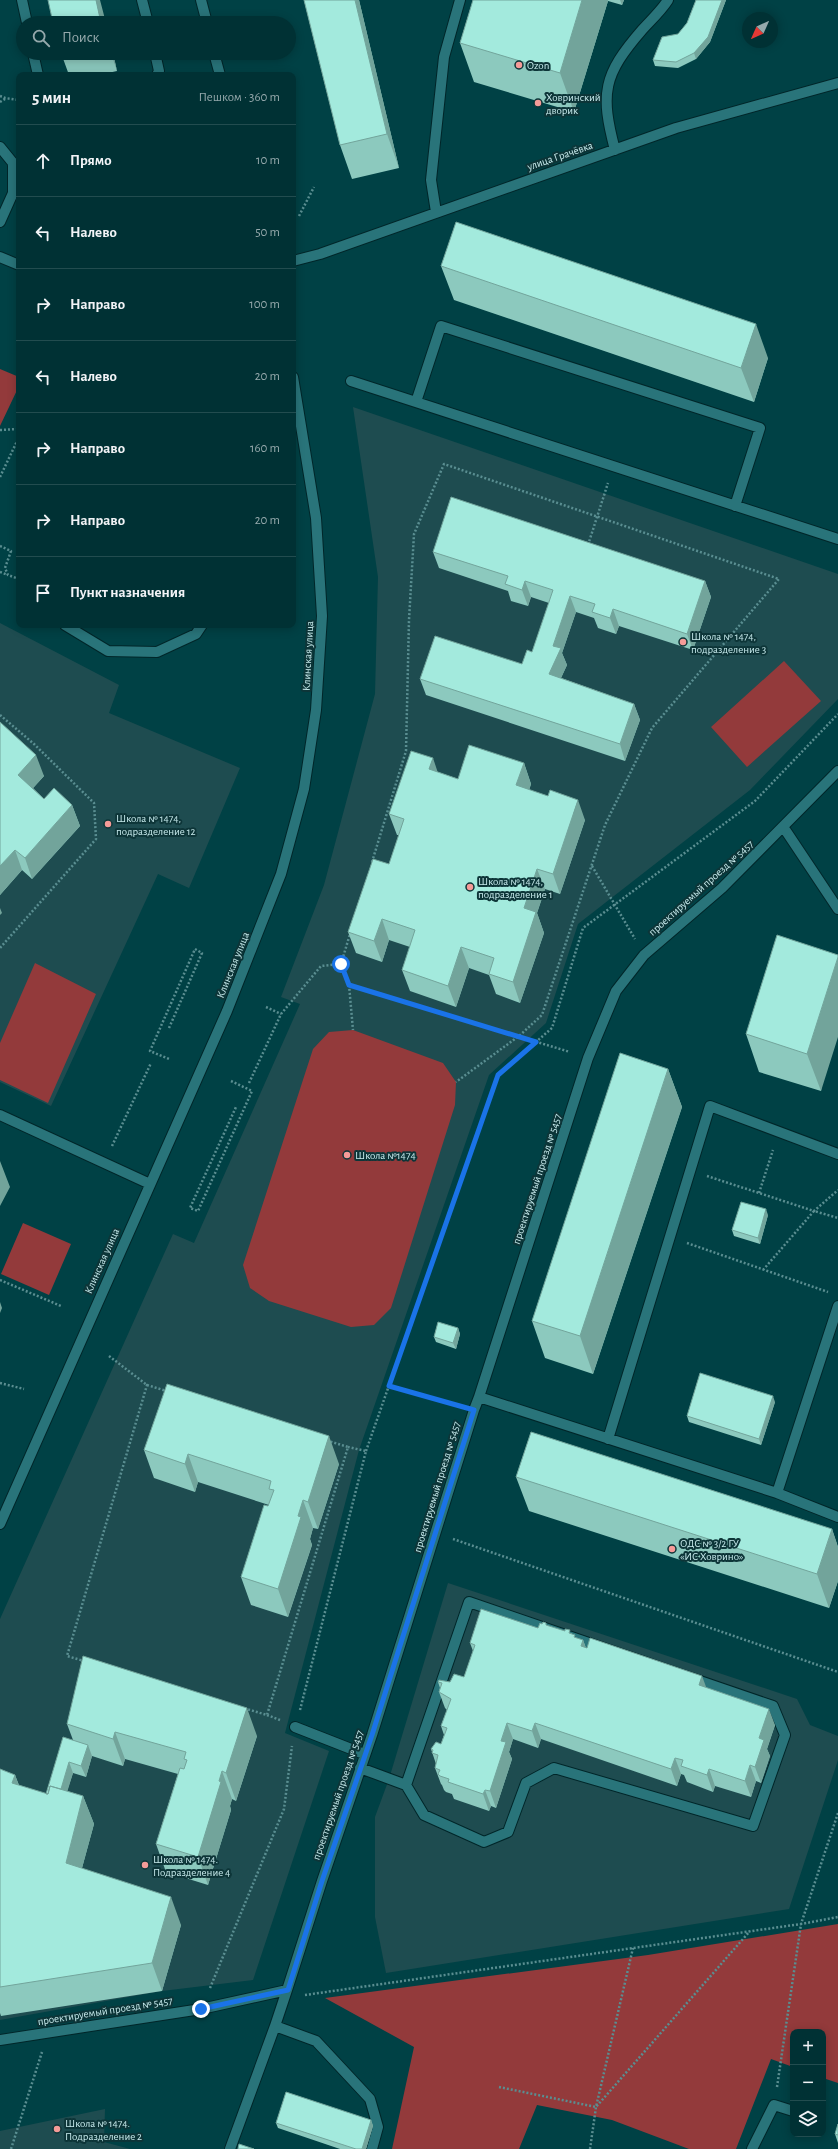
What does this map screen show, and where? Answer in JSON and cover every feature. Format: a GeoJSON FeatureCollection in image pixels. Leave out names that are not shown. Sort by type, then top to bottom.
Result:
{"type":"FeatureCollection","features":[{"type":"Feature","properties":{"kind":"street"},"geometry":{"type":"LineString","coordinates":[[22,0],[25,16]]}},
{"type":"Feature","properties":{"kind":"street"},"geometry":{"type":"LineString","coordinates":[[142,0],[146,16]]}},
{"type":"Feature","properties":{"kind":"street"},"geometry":{"type":"LineString","coordinates":[[201,0],[205,16]]}},
{"type":"Feature","properties":{"kind":"street"},"geometry":{"type":"LineString","coordinates":[[436,212],[431,180],[444,57],[460,0]]}},
{"type":"Feature","properties":{"kind":"street"},"geometry":{"type":"LineString","coordinates":[[615,150],[607,118],[606,94],[611,74],[622,53],[668,0]]}},
{"type":"Feature","properties":{"kind":"street"},"geometry":{"type":"LineString","coordinates":[[35,60],[37,72]]}},
{"type":"Feature","properties":{"kind":"street"},"geometry":{"type":"LineString","coordinates":[[157,60],[158,72]]}},
{"type":"Feature","properties":{"kind":"street"},"geometry":{"type":"LineString","coordinates":[[216,60],[219,72]]}},
{"type":"Feature","properties":{"kind":"street","name":"улица Грачёвка"},"geometry":{"type":"LineString","coordinates":[[296,260],[320,254],[676,128],[838,83]]}},
{"type":"Feature","properties":{"kind":"street"},"geometry":{"type":"LineString","coordinates":[[0,147],[13,163],[13,193],[0,222]]}},
{"type":"Feature","properties":{"kind":"street"},"geometry":{"type":"LineString","coordinates":[[0,256],[16,264]]}},
{"type":"Feature","properties":{"kind":"street"},"geometry":{"type":"LineString","coordinates":[[416,402],[441,326],[760,428],[735,506]]}},
{"type":"Feature","properties":{"kind":"street"},"geometry":{"type":"LineString","coordinates":[[351,381],[838,540]]}},
{"type":"Feature","properties":{"kind":"street","name":"Клинская улица"},"geometry":{"type":"LineString","coordinates":[[0,1524],[227,1011],[281,874],[304,789],[316,710],[322,616],[316,518],[296,395]]}},
{"type":"Feature","properties":{"kind":"street"},"geometry":{"type":"LineString","coordinates":[[69,628],[108,651],[157,652],[196,634],[200,628]]}},
{"type":"Feature","properties":{"kind":"street","name":"проектируемый проезд № 5457"},"geometry":{"type":"LineString","coordinates":[[0,2040],[201,2009],[288,1990],[588,1058],[616,992],[644,955],[722,888],[784,828],[838,771]]}},
{"type":"Feature","properties":{"kind":"street"},"geometry":{"type":"LineString","coordinates":[[784,828],[838,909]]}},
{"type":"Feature","properties":{"kind":"street"},"geometry":{"type":"LineString","coordinates":[[608,1439],[710,1106],[838,1154]]}},
{"type":"Feature","properties":{"kind":"street"},"geometry":{"type":"LineString","coordinates":[[0,1115],[150,1184]]}},
{"type":"Feature","properties":{"kind":"street"},"geometry":{"type":"LineString","coordinates":[[777,1493],[838,1306]]}},
{"type":"Feature","properties":{"kind":"street"},"geometry":{"type":"LineString","coordinates":[[480,1397],[777,1493],[838,1517]]}},
{"type":"Feature","properties":{"kind":"street"},"geometry":{"type":"LineString","coordinates":[[360,1768],[406,1785],[424,1815],[484,1842],[508,1832],[526,1783],[554,1768],[753,1826],[785,1735],[773,1706],[469,1602],[406,1785]]}},
{"type":"Feature","properties":{"kind":"street"},"geometry":{"type":"LineString","coordinates":[[295,1727],[364,1754]]}},
{"type":"Feature","properties":{"kind":"street"},"geometry":{"type":"LineString","coordinates":[[230,2149],[288,1990]]}},
{"type":"Feature","properties":{"kind":"street"},"geometry":{"type":"LineString","coordinates":[[275,2026],[316,2041],[370,2099],[378,2128],[372,2149]]}},
{"type":"Feature","properties":{"kind":"street"},"geometry":{"type":"LineString","coordinates":[[752,2149],[774,2105],[790,2110]]}},
{"type":"Feature","properties":{"kind":"path"},"geometry":{"type":"LineString","coordinates":[[0,96],[16,100]]}},
{"type":"Feature","properties":{"kind":"path"},"geometry":{"type":"LineString","coordinates":[[0,102],[5,98]]}},
{"type":"Feature","properties":{"kind":"path"},"geometry":{"type":"LineString","coordinates":[[299,216],[314,187]]}},
{"type":"Feature","properties":{"kind":"path"},"geometry":{"type":"LineString","coordinates":[[0,430],[16,429]]}},
{"type":"Feature","properties":{"kind":"path"},"geometry":{"type":"LineString","coordinates":[[0,477],[16,443]]}},
{"type":"Feature","properties":{"kind":"path"},"geometry":{"type":"LineString","coordinates":[[372,865],[406,751],[409,620],[414,534],[444,464],[779,579],[652,728],[605,825],[542,1015],[519,1036],[456,1082]]}},
{"type":"Feature","properties":{"kind":"path"},"geometry":{"type":"LineString","coordinates":[[587,549],[613,466]]}},
{"type":"Feature","properties":{"kind":"path"},"geometry":{"type":"LineString","coordinates":[[0,546],[11,551],[5,568],[8,575]]}},
{"type":"Feature","properties":{"kind":"path"},"geometry":{"type":"LineString","coordinates":[[0,572],[16,578]]}},
{"type":"Feature","properties":{"kind":"path"},"geometry":{"type":"LineString","coordinates":[[366,1451],[498,1075],[552,1028],[583,928],[755,801],[838,714]]}},
{"type":"Feature","properties":{"kind":"path"},"geometry":{"type":"LineString","coordinates":[[0,715],[34,744],[94,802],[96,839],[0,948]]}},
{"type":"Feature","properties":{"kind":"path"},"geometry":{"type":"LineString","coordinates":[[591,866],[644,955]]}},
{"type":"Feature","properties":{"kind":"path"},"geometry":{"type":"LineString","coordinates":[[353,926],[341,964],[349,985],[353,1030]]}},
{"type":"Feature","properties":{"kind":"path"},"geometry":{"type":"LineString","coordinates":[[169,1028],[202,953],[195,950],[150,1051],[169,1059]]}},
{"type":"Feature","properties":{"kind":"path"},"geometry":{"type":"LineString","coordinates":[[249,1083],[282,1014],[321,966],[341,964]]}},
{"type":"Feature","properties":{"kind":"path"},"geometry":{"type":"LineString","coordinates":[[349,985],[536,1042]]}},
{"type":"Feature","properties":{"kind":"path"},"geometry":{"type":"LineString","coordinates":[[266,1007],[282,1014]]}},
{"type":"Feature","properties":{"kind":"path"},"geometry":{"type":"LineString","coordinates":[[112,1146],[151,1063]]}},
{"type":"Feature","properties":{"kind":"path"},"geometry":{"type":"LineString","coordinates":[[231,1081],[252,1091],[198,1211],[190,1208],[236,1107]]}},
{"type":"Feature","properties":{"kind":"path"},"geometry":{"type":"LineString","coordinates":[[759,1193],[778,1132]]}},
{"type":"Feature","properties":{"kind":"path"},"geometry":{"type":"LineString","coordinates":[[690,1170],[838,1218]]}},
{"type":"Feature","properties":{"kind":"path"},"geometry":{"type":"LineString","coordinates":[[763,1270],[814,1211],[838,1190]]}},
{"type":"Feature","properties":{"kind":"path"},"geometry":{"type":"LineString","coordinates":[[669,1237],[830,1293]]}},
{"type":"Feature","properties":{"kind":"path"},"geometry":{"type":"LineString","coordinates":[[0,1280],[61,1306]]}},
{"type":"Feature","properties":{"kind":"path"},"geometry":{"type":"LineString","coordinates":[[109,1356],[147,1385],[348,1447],[267,1716],[67,1656],[147,1385]]}},
{"type":"Feature","properties":{"kind":"path"},"geometry":{"type":"LineString","coordinates":[[0,1383],[24,1389]]}},
{"type":"Feature","properties":{"kind":"path"},"geometry":{"type":"LineString","coordinates":[[389,1386],[474,1410]]}},
{"type":"Feature","properties":{"kind":"path"},"geometry":{"type":"LineString","coordinates":[[450,1538],[838,1672]]}},
{"type":"Feature","properties":{"kind":"path"},"geometry":{"type":"LineString","coordinates":[[774,2105],[801,1924],[838,1813]]}},
{"type":"Feature","properties":{"kind":"path"},"geometry":{"type":"LineString","coordinates":[[302,1995],[801,1924],[838,1917]]}},
{"type":"Feature","properties":{"kind":"path"},"geometry":{"type":"LineString","coordinates":[[596,2107],[750,1931]]}},
{"type":"Feature","properties":{"kind":"path"},"geometry":{"type":"LineString","coordinates":[[590,2149],[596,2107],[633,1948]]}},
{"type":"Feature","properties":{"kind":"path"},"geometry":{"type":"LineString","coordinates":[[11,2149],[44,2047]]}},
{"type":"Feature","properties":{"kind":"path"},"geometry":{"type":"LineString","coordinates":[[499,2087],[596,2107]]}},
{"type":"Feature","properties":{"kind":"shaded area"},"geometry":{"type":"Polygon","coordinates":[[[0,369],[16,376],[16,392],[0,426],[0,369]]]}},
{"type":"Feature","properties":{"kind":"shaded area","name":"Школа №1474"},"geometry":{"type":"Polygon","coordinates":[[[353,407],[838,574],[838,699],[750,790],[578,924],[546,1023],[489,1075],[359,1450],[285,1733],[329,1751],[253,1980],[162,1991],[0,2020],[0,1619],[173,1234],[194,1243],[300,1004],[281,997],[324,885],[375,694],[378,577],[353,407]]]}},
{"type":"Feature","properties":{"kind":"shaded area","name":"Школа № 1474, подразделение 12"},"geometry":{"type":"Polygon","coordinates":[[[0,623],[119,685],[109,713],[240,768],[189,888],[158,874],[51,1106],[0,1082],[0,623]]]}},
{"type":"Feature","properties":{"kind":"shaded area"},"geometry":{"type":"Polygon","coordinates":[[[784,661],[821,701],[747,767],[711,727],[784,661]]]}},
{"type":"Feature","properties":{"kind":"shaded area"},"geometry":{"type":"Polygon","coordinates":[[[35,963],[96,994],[48,1103],[0,1080],[0,1043],[35,963]]]}},
{"type":"Feature","properties":{"kind":"shaded area"},"geometry":{"type":"Polygon","coordinates":[[[353,1030],[443,1063],[456,1082],[455,1105],[391,1308],[374,1325],[351,1327],[269,1301],[250,1288],[243,1265],[313,1049],[329,1032],[353,1030]]]}},
{"type":"Feature","properties":{"kind":"shaded area"},"geometry":{"type":"Polygon","coordinates":[[[23,1223],[71,1244],[49,1295],[1,1274],[23,1223]]]}},
{"type":"Feature","properties":{"kind":"shaded area"},"geometry":{"type":"Polygon","coordinates":[[[448,1583],[797,1699],[810,1725],[838,1736],[838,1760],[789,1909],[386,1973],[375,1917],[375,1817],[389,1779],[448,1583]]]}},
{"type":"Feature","properties":{"kind":"shaded area"},"geometry":{"type":"Polygon","coordinates":[[[838,1924],[838,2083],[826,2079],[826,2029],[790,2029],[790,2066],[771,2059],[736,2149],[689,2149],[612,2120],[537,2105],[519,2149],[392,2149],[414,2047],[325,1998],[648,1955],[838,1924]]]}},
{"type":"Feature","properties":{"kind":"shaded area","name":"Школа № 1474. Подразделение 2"},"geometry":{"type":"Polygon","coordinates":[[[105,2109],[104,2142],[130,2149],[0,2149],[0,2131],[105,2109]]]}},
{"type":"Feature","properties":{"kind":"building"},"geometry":{"type":"Polygon","coordinates":[[[48,0],[96,0],[99,16],[51,16],[48,0]]]}},
{"type":"Feature","properties":{"kind":"building"},"geometry":{"type":"Polygon","coordinates":[[[304,0],[355,0],[387,134],[340,145],[304,0]]]}},
{"type":"Feature","properties":{"kind":"building"},"geometry":{"type":"Polygon","coordinates":[[[473,0],[582,0],[560,73],[460,43],[473,0]]]}},
{"type":"Feature","properties":{"kind":"building"},"geometry":{"type":"Polygon","coordinates":[[[696,0],[722,0],[708,37],[694,53],[676,62],[653,60],[662,37],[678,34],[687,23],[696,0]]]}},
{"type":"Feature","properties":{"kind":"building"},"geometry":{"type":"Polygon","coordinates":[[[456,222],[756,324],[741,368],[441,266],[456,222]]]}},
{"type":"Feature","properties":{"kind":"building","name":"Школа № 1474, подразделение 3"},"geometry":{"type":"Polygon","coordinates":[[[451,497],[705,581],[687,634],[613,609],[610,618],[592,612],[595,604],[570,596],[553,646],[561,648],[549,674],[634,704],[620,744],[420,679],[435,636],[522,664],[527,650],[532,652],[553,590],[525,581],[522,590],[505,584],[508,576],[433,552],[451,497]]]}},
{"type":"Feature","properties":{"kind":"building"},"geometry":{"type":"Polygon","coordinates":[[[0,722],[36,755],[18,775],[44,799],[54,788],[72,805],[25,858],[15,850],[0,866],[0,722]]]}},
{"type":"Feature","properties":{"kind":"building","name":"Школа № 1474, подразделение 1"},"geometry":{"type":"Polygon","coordinates":[[[469,745],[524,763],[516,785],[548,796],[550,790],[578,800],[553,874],[537,869],[524,908],[536,912],[513,982],[489,974],[494,958],[461,947],[448,986],[402,970],[415,930],[382,919],[374,941],[348,932],[373,859],[389,864],[404,819],[389,814],[411,751],[433,758],[429,769],[458,779],[469,745]]]}},
{"type":"Feature","properties":{"kind":"building"},"geometry":{"type":"Polygon","coordinates":[[[777,935],[838,955],[807,1054],[746,1034],[777,935]]]}},
{"type":"Feature","properties":{"kind":"building"},"geometry":{"type":"Polygon","coordinates":[[[620,1053],[668,1069],[580,1336],[532,1321],[620,1053]]]}},
{"type":"Feature","properties":{"kind":"building"},"geometry":{"type":"Polygon","coordinates":[[[741,1202],[766,1209],[758,1238],[732,1230],[741,1202]]]}},
{"type":"Feature","properties":{"kind":"building"},"geometry":{"type":"Polygon","coordinates":[[[438,1322],[458,1328],[453,1343],[434,1337],[438,1322]]]}},
{"type":"Feature","properties":{"kind":"building"},"geometry":{"type":"Polygon","coordinates":[[[700,1373],[773,1396],[759,1439],[687,1416],[700,1373]]]}},
{"type":"Feature","properties":{"kind":"building"},"geometry":{"type":"Polygon","coordinates":[[[167,1384],[329,1436],[308,1502],[303,1500],[298,1516],[301,1517],[278,1589],[241,1577],[264,1505],[268,1506],[274,1490],[269,1489],[271,1481],[188,1454],[185,1464],[144,1450],[167,1384]]]}},
{"type":"Feature","properties":{"kind":"building"},"geometry":{"type":"Polygon","coordinates":[[[531,1432],[832,1529],[817,1574],[516,1477],[531,1432]]]}},
{"type":"Feature","properties":{"kind":"building"},"geometry":{"type":"Polygon","coordinates":[[[481,1609],[538,1628],[540,1623],[542,1624],[543,1622],[546,1623],[546,1625],[565,1631],[565,1629],[570,1630],[569,1633],[575,1635],[574,1637],[583,1640],[581,1646],[587,1648],[590,1638],[702,1676],[699,1685],[769,1709],[759,1738],[764,1740],[755,1767],[750,1765],[745,1781],[709,1769],[707,1775],[681,1766],[683,1760],[675,1758],[671,1769],[535,1723],[532,1731],[507,1723],[501,1741],[506,1742],[490,1791],[485,1790],[483,1794],[448,1782],[449,1779],[438,1774],[440,1770],[435,1768],[438,1755],[432,1753],[433,1750],[431,1749],[436,1742],[441,1744],[447,1728],[441,1726],[451,1699],[439,1692],[442,1683],[438,1682],[439,1680],[450,1682],[454,1674],[464,1677],[475,1645],[470,1643],[481,1609]]]}},
{"type":"Feature","properties":{"kind":"building"},"geometry":{"type":"Polygon","coordinates":[[[83,1656],[247,1708],[226,1773],[222,1771],[219,1781],[221,1782],[198,1857],[156,1844],[180,1768],[184,1769],[187,1760],[184,1759],[186,1752],[115,1732],[113,1739],[67,1724],[83,1656]]]}},
{"type":"Feature","properties":{"kind":"building"},"geometry":{"type":"Polygon","coordinates":[[[63,1737],[88,1745],[81,1766],[69,1762],[61,1789],[50,1786],[48,1794],[46,1794],[63,1737]]]}},
{"type":"Feature","properties":{"kind":"building"},"geometry":{"type":"Polygon","coordinates":[[[0,1769],[15,1775],[12,1783],[48,1794],[50,1786],[83,1796],[66,1863],[171,1897],[152,1963],[0,1987],[0,1769]]]}},
{"type":"Feature","properties":{"kind":"building"},"geometry":{"type":"Polygon","coordinates":[[[286,2092],[371,2120],[362,2149],[356,2149],[276,2123],[286,2092]]]}},
{"type":"Feature","properties":{"kind":"building"},"geometry":{"type":"Polygon","coordinates":[[[838,2124],[838,2135],[835,2134],[838,2124]]]}},
{"type":"Feature","properties":{"kind":"building"},"geometry":{"type":"Polygon","coordinates":[[[239,2144],[254,2149],[238,2149],[239,2144]]]}},
{"type":"Feature","properties":{"kind":"place","name":"Ozon"},"geometry":{"type":"Point","coordinates":[519,65]}},
{"type":"Feature","properties":{"kind":"place","name":"Ховринский дворик"},"geometry":{"type":"Point","coordinates":[538,103]}},
{"type":"Feature","properties":{"kind":"place","name":"Школа № 1474, подразделение 3"},"geometry":{"type":"Point","coordinates":[683,642]}},
{"type":"Feature","properties":{"kind":"place","name":"Школа № 1474, подразделение 12"},"geometry":{"type":"Point","coordinates":[108,824]}},
{"type":"Feature","properties":{"kind":"place","name":"Школа № 1474, подразделение 1"},"geometry":{"type":"Point","coordinates":[470,887]}},
{"type":"Feature","properties":{"kind":"place","name":"Школа №1474"},"geometry":{"type":"Point","coordinates":[347,1155]}},
{"type":"Feature","properties":{"kind":"place","name":"ОДС № 3/2 ГУ «ИС Ховрино»"},"geometry":{"type":"Point","coordinates":[672,1549]}},
{"type":"Feature","properties":{"kind":"place","name":"Школа № 1474. Подразделение 4"},"geometry":{"type":"Point","coordinates":[145,1865]}},
{"type":"Feature","properties":{"kind":"place","name":"Школа № 1474. Подразделение 2"},"geometry":{"type":"Point","coordinates":[57,2129]}},
{"type":"Feature","properties":{"kind":"route"},"geometry":{"type":"LineString","coordinates":[[201,2009],[288,1990],[322,1881],[364,1754],[372,1735],[474,1410],[389,1386],[498,1075],[536,1042],[349,985],[341,964]]}}]}
